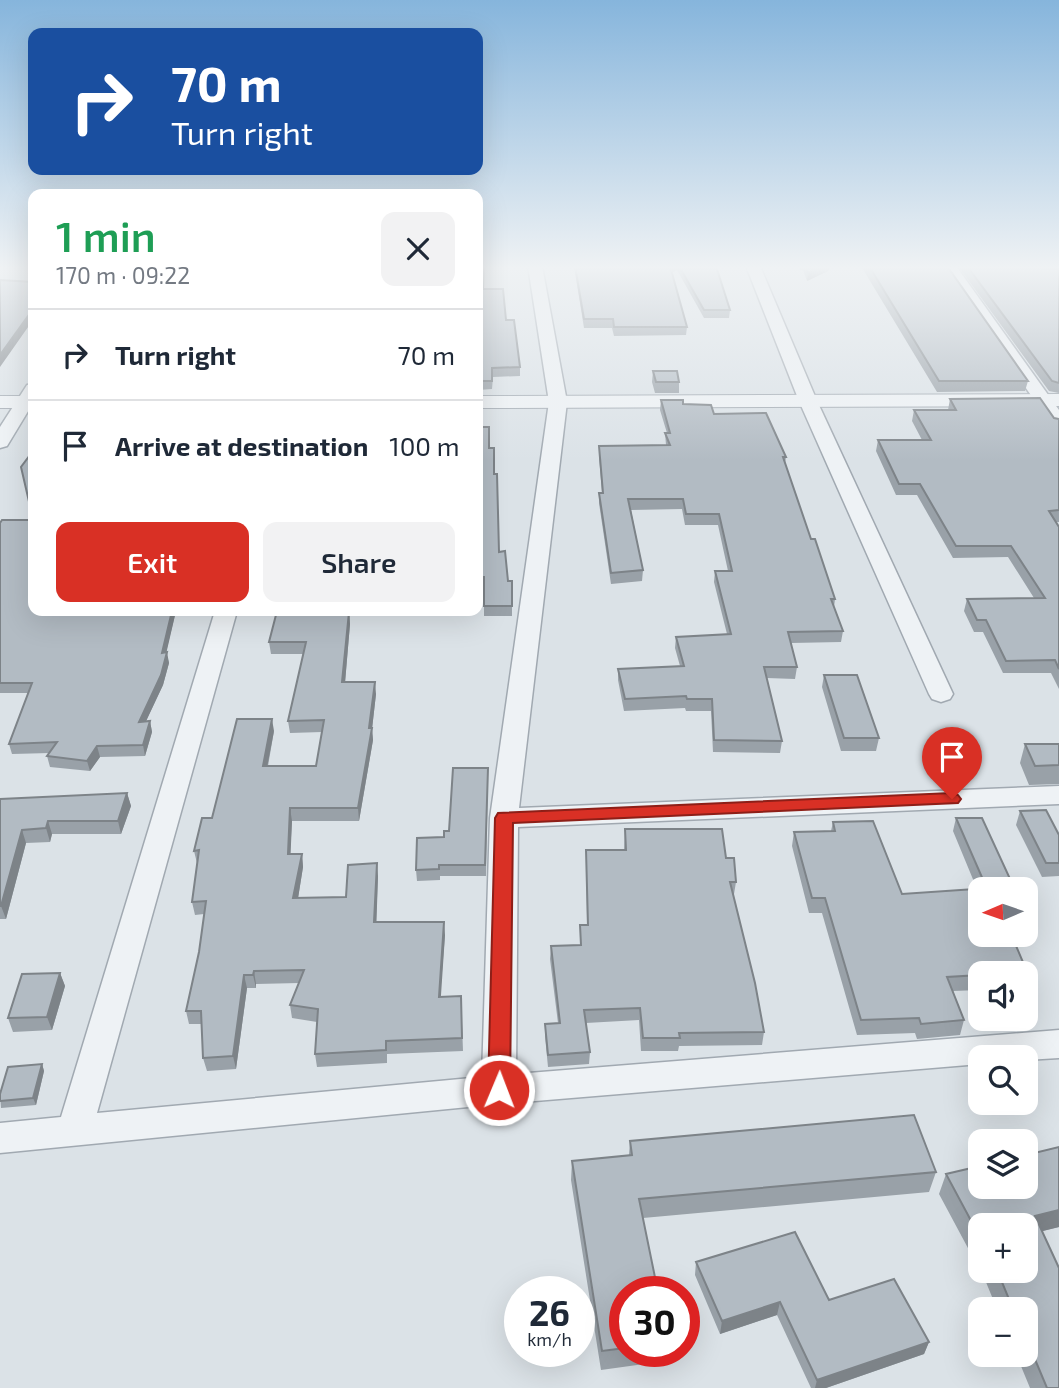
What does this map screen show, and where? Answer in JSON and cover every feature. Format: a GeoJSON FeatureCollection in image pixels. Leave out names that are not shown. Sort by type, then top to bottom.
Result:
{"type":"FeatureCollection","features":[{"type":"Feature","properties":{"kind":"street"},"geometry":{"type":"LineString","coordinates":[[499,1090],[504,818],[558,402],[546,331]]}},
{"type":"Feature","properties":{"kind":"street"},"geometry":{"type":"LineString","coordinates":[[779,331],[941,694]]}},
{"type":"Feature","properties":{"kind":"street"},"geometry":{"type":"LineString","coordinates":[[997,331],[1050,400],[1059,423]]}},
{"type":"Feature","properties":{"kind":"street"},"geometry":{"type":"LineString","coordinates":[[0,402],[28,398]]}},
{"type":"Feature","properties":{"kind":"street"},"geometry":{"type":"LineString","coordinates":[[483,402],[1050,400]]}},
{"type":"Feature","properties":{"kind":"street"},"geometry":{"type":"LineString","coordinates":[[0,442],[28,401]]}},
{"type":"Feature","properties":{"kind":"street"},"geometry":{"type":"LineString","coordinates":[[75,1129],[225,616]]}},
{"type":"Feature","properties":{"kind":"street"},"geometry":{"type":"LineString","coordinates":[[504,818],[1059,795]]}},
{"type":"Feature","properties":{"kind":"street"},"geometry":{"type":"LineString","coordinates":[[0,1138],[499,1090],[1059,1044]]}},
{"type":"Feature","properties":{"kind":"building"},"geometry":{"type":"Polygon","coordinates":[[[0,331],[17,331],[0,355],[0,331]]]}},
{"type":"Feature","properties":{"kind":"building"},"geometry":{"type":"Polygon","coordinates":[[[483,331],[515,331],[520,367],[492,368],[492,381],[483,381],[483,331]]]}},
{"type":"Feature","properties":{"kind":"building"},"geometry":{"type":"Polygon","coordinates":[[[908,331],[993,331],[1028,381],[939,381],[908,331]]]}},
{"type":"Feature","properties":{"kind":"building"},"geometry":{"type":"Polygon","coordinates":[[[1015,331],[1059,331],[1059,383],[1052,381],[1015,331]]]}},
{"type":"Feature","properties":{"kind":"building"},"geometry":{"type":"Polygon","coordinates":[[[653,371],[677,371],[679,382],[656,382],[653,371]]]}},
{"type":"Feature","properties":{"kind":"building"},"geometry":{"type":"Polygon","coordinates":[[[1040,398],[1054,418],[1059,419],[1059,510],[1049,511],[1059,527],[1059,669],[1055,660],[1006,661],[986,620],[977,620],[967,599],[1045,598],[1011,546],[956,546],[920,484],[899,484],[878,440],[931,440],[914,410],[956,410],[950,399],[1040,398]]]}},
{"type":"Feature","properties":{"kind":"building"},"geometry":{"type":"Polygon","coordinates":[[[661,400],[683,400],[683,404],[711,405],[714,414],[766,413],[786,457],[783,457],[811,539],[815,539],[835,599],[831,599],[843,631],[788,632],[797,667],[764,667],[782,741],[714,740],[712,699],[687,699],[686,696],[625,699],[618,669],[684,666],[676,637],[731,634],[715,571],[732,571],[719,514],[686,514],[683,499],[628,499],[643,570],[611,573],[599,493],[603,493],[599,446],[670,445],[665,433],[670,433],[661,400]]]}},
{"type":"Feature","properties":{"kind":"building"},"geometry":{"type":"Polygon","coordinates":[[[483,427],[489,427],[489,448],[494,448],[494,474],[497,474],[499,552],[505,551],[508,581],[512,581],[512,606],[484,606],[483,427]]]}},
{"type":"Feature","properties":{"kind":"building"},"geometry":{"type":"Polygon","coordinates":[[[28,458],[28,497],[21,467],[28,458]]]}},
{"type":"Feature","properties":{"kind":"building"},"geometry":{"type":"Polygon","coordinates":[[[2,520],[28,520],[28,616],[171,616],[162,653],[167,652],[161,675],[139,722],[150,721],[143,745],[97,746],[87,761],[47,756],[57,742],[9,744],[32,683],[0,683],[2,520]]]}},
{"type":"Feature","properties":{"kind":"building"},"geometry":{"type":"Polygon","coordinates":[[[276,616],[349,616],[342,682],[375,682],[369,728],[372,728],[358,808],[290,808],[288,854],[302,854],[293,898],[346,897],[348,865],[377,863],[374,922],[444,922],[439,997],[461,996],[462,1038],[386,1041],[386,1050],[315,1054],[318,1009],[290,1005],[304,970],[254,971],[253,975],[244,975],[233,1056],[203,1058],[201,1011],[186,1011],[199,952],[206,901],[192,902],[199,850],[194,851],[202,818],[212,818],[237,719],[272,719],[263,766],[316,766],[324,720],[288,721],[306,642],[269,642],[276,616]]]}},
{"type":"Feature","properties":{"kind":"building"},"geometry":{"type":"Polygon","coordinates":[[[824,675],[857,675],[879,738],[844,738],[824,675]]]}},
{"type":"Feature","properties":{"kind":"building"},"geometry":{"type":"Polygon","coordinates":[[[1025,744],[1059,744],[1059,765],[1035,766],[1025,744]]]}},
{"type":"Feature","properties":{"kind":"building"},"geometry":{"type":"Polygon","coordinates":[[[453,768],[488,768],[485,865],[439,865],[439,869],[416,870],[417,838],[444,837],[444,831],[449,831],[453,768]]]}},
{"type":"Feature","properties":{"kind":"building"},"geometry":{"type":"Polygon","coordinates":[[[127,793],[118,821],[48,821],[46,828],[22,830],[0,906],[0,799],[127,793]]]}},
{"type":"Feature","properties":{"kind":"building"},"geometry":{"type":"Polygon","coordinates":[[[1046,810],[1059,835],[1059,863],[1046,863],[1020,811],[1046,810]]]}},
{"type":"Feature","properties":{"kind":"building"},"geometry":{"type":"Polygon","coordinates":[[[956,818],[982,818],[1009,877],[982,877],[956,818]]]}},
{"type":"Feature","properties":{"kind":"building"},"geometry":{"type":"Polygon","coordinates":[[[873,821],[902,894],[968,890],[968,947],[1017,947],[1022,961],[968,961],[968,976],[947,977],[964,1020],[921,1024],[919,1018],[861,1020],[825,898],[812,898],[794,832],[835,831],[833,822],[873,821]]]}},
{"type":"Feature","properties":{"kind":"building"},"geometry":{"type":"Polygon","coordinates":[[[625,829],[722,829],[726,858],[734,858],[736,882],[730,882],[764,1032],[679,1033],[680,1038],[643,1038],[640,1008],[584,1010],[590,1052],[548,1055],[545,1024],[560,1023],[551,946],[581,945],[580,925],[588,925],[586,850],[626,850],[625,829]]]}},
{"type":"Feature","properties":{"kind":"building"},"geometry":{"type":"Polygon","coordinates":[[[60,973],[47,1017],[8,1018],[22,974],[60,973]]]}},
{"type":"Feature","properties":{"kind":"building"},"geometry":{"type":"Polygon","coordinates":[[[42,1064],[33,1098],[0,1101],[8,1067],[42,1064]]]}},
{"type":"Feature","properties":{"kind":"building"},"geometry":{"type":"Polygon","coordinates":[[[914,1115],[936,1172],[639,1199],[655,1276],[609,1276],[609,1350],[602,1351],[595,1307],[595,1276],[590,1276],[572,1161],[632,1155],[630,1141],[914,1115]]]}},
{"type":"Feature","properties":{"kind":"building"},"geometry":{"type":"Polygon","coordinates":[[[1059,1147],[1059,1210],[1038,1215],[1038,1213],[968,1215],[946,1174],[968,1169],[968,1199],[1038,1199],[1038,1152],[1059,1147]]]}},
{"type":"Feature","properties":{"kind":"building"},"geometry":{"type":"Polygon","coordinates":[[[1038,1222],[1059,1268],[1059,1388],[1047,1388],[1038,1367],[1038,1297],[1008,1297],[1002,1283],[1038,1283],[1038,1222]]]}},
{"type":"Feature","properties":{"kind":"building"},"geometry":{"type":"Polygon","coordinates":[[[795,1232],[829,1300],[894,1279],[929,1342],[817,1380],[780,1302],[722,1321],[696,1262],[795,1232]]]}},
{"type":"Feature","properties":{"kind":"route"},"geometry":{"type":"LineString","coordinates":[[499,1090],[504,818],[952,799]]}}]}
